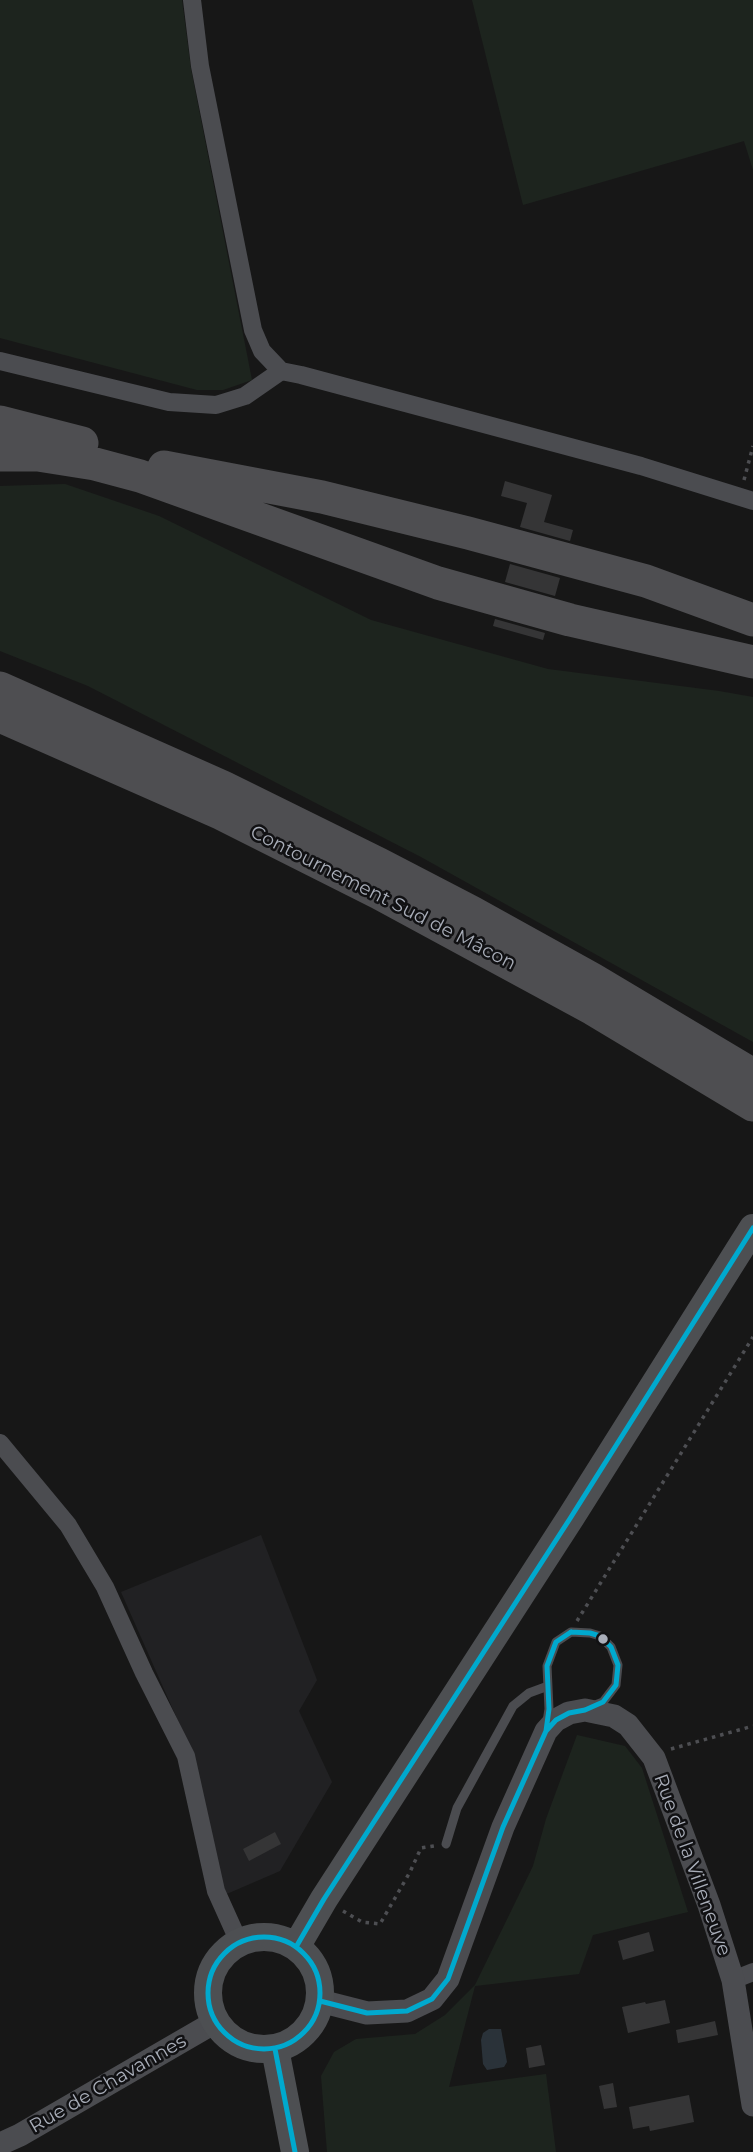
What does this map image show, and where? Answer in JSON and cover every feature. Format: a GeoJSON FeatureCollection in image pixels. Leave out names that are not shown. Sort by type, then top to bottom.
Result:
{"type":"FeatureCollection","features":[{"type":"Feature","properties":{"kind":"highway"},"geometry":{"type":"LineString","coordinates":[[0,422],[156,465],[321,497],[468,533],[646,581],[753,620]]}},
{"type":"Feature","properties":{"kind":"highway"},"geometry":{"type":"LineString","coordinates":[[0,455],[38,455],[95,464],[140,476],[438,583],[543,613],[753,662]]}},
{"type":"Feature","properties":{"kind":"highway","name":"Contournement Sud de Mâcon"},"geometry":{"type":"LineString","coordinates":[[0,688],[190,771],[379,864],[592,979],[753,1075]]}},
{"type":"Feature","properties":{"kind":"highway","name":"Contournement Sud de Mâcon"},"geometry":{"type":"LineString","coordinates":[[0,716],[211,809],[379,893],[593,1009],[753,1105]]}},
{"type":"Feature","properties":{"kind":"main road"},"geometry":{"type":"LineString","coordinates":[[296,1947],[324,1899],[753,1228]]}},
{"type":"Feature","properties":{"kind":"main road"},"geometry":{"type":"LineString","coordinates":[[268,1937],[296,1947],[307,1957],[320,1985],[320,2001],[315,2018],[305,2032],[291,2043],[275,2049],[240,2045],[226,2035],[215,2022],[208,2004],[207,1986],[213,1968],[223,1953],[239,1942],[253,1938],[268,1937]]}},
{"type":"Feature","properties":{"kind":"main road"},"geometry":{"type":"LineString","coordinates":[[275,2049],[295,2152]]}},
{"type":"Feature","properties":{"kind":"street"},"geometry":{"type":"LineString","coordinates":[[192,0],[200,66],[253,330],[262,351],[281,371],[642,466],[747,498]]}},
{"type":"Feature","properties":{"kind":"street"},"geometry":{"type":"LineString","coordinates":[[0,361],[169,402],[216,405],[245,396],[281,371]]}},
{"type":"Feature","properties":{"kind":"street"},"geometry":{"type":"LineString","coordinates":[[0,1443],[68,1525],[105,1587],[144,1673],[187,1756],[216,1892],[239,1942]]}},
{"type":"Feature","properties":{"kind":"street"},"geometry":{"type":"LineString","coordinates":[[320,2001],[367,2013],[407,2011],[432,1999],[448,1979],[503,1827],[546,1731],[556,1720],[569,1713],[585,1710]]}},
{"type":"Feature","properties":{"kind":"street","name":"Rue de la Villeneuve"},"geometry":{"type":"LineString","coordinates":[[585,1710],[614,1716],[628,1724],[654,1758],[709,1905],[743,1976],[753,2105]]}},
{"type":"Feature","properties":{"kind":"street","name":"Rue de Chavannes"},"geometry":{"type":"LineString","coordinates":[[0,2144],[215,2022]]}},
{"type":"Feature","properties":{"kind":"lane"},"geometry":{"type":"LineString","coordinates":[[546,1731],[549,1709],[547,1667],[556,1642],[571,1632],[600,1636],[611,1647],[618,1665],[616,1685],[603,1702],[585,1710]]}},
{"type":"Feature","properties":{"kind":"lane"},"geometry":{"type":"LineString","coordinates":[[446,1844],[457,1808],[513,1706],[529,1693],[548,1686]]}},
{"type":"Feature","properties":{"kind":"path"},"geometry":{"type":"LineString","coordinates":[[747,498],[753,446]]}},
{"type":"Feature","properties":{"kind":"path"},"geometry":{"type":"LineString","coordinates":[[571,1632],[753,1337]]}},
{"type":"Feature","properties":{"kind":"path"},"geometry":{"type":"LineString","coordinates":[[654,1758],[671,1749],[753,1726]]}},
{"type":"Feature","properties":{"kind":"path"},"geometry":{"type":"LineString","coordinates":[[324,1899],[362,1922],[380,1924],[411,1872],[421,1849],[446,1844]]}},
{"type":"Feature","properties":{"kind":"shaded area"},"geometry":{"type":"Polygon","coordinates":[[[0,0],[182,0],[191,69],[252,380],[223,390],[197,390],[0,338],[0,0]]]}},
{"type":"Feature","properties":{"kind":"shaded area"},"geometry":{"type":"Polygon","coordinates":[[[472,0],[753,0],[753,170],[744,141],[523,205],[472,0]]]}},
{"type":"Feature","properties":{"kind":"shaded area"},"geometry":{"type":"Polygon","coordinates":[[[65,484],[159,516],[371,620],[548,669],[753,697],[753,1042],[421,857],[88,686],[0,651],[0,486],[65,484]]]}},
{"type":"Feature","properties":{"kind":"shaded area"},"geometry":{"type":"Polygon","coordinates":[[[261,1535],[317,1680],[299,1711],[332,1782],[280,1871],[222,1896],[190,1748],[121,1592],[261,1535]]]}},
{"type":"Feature","properties":{"kind":"shaded area"},"geometry":{"type":"Polygon","coordinates":[[[577,1735],[625,1746],[642,1768],[688,1912],[593,1935],[579,1974],[475,1986],[449,2087],[546,2074],[556,2152],[327,2152],[321,2076],[334,2052],[356,2039],[415,2034],[445,2015],[475,1985],[533,1866],[546,1819],[577,1735]]]}},
{"type":"Feature","properties":{"kind":"shaded area"},"geometry":{"type":"Polygon","coordinates":[[[489,2029],[501,2029],[507,2062],[504,2067],[487,2070],[483,2064],[481,2040],[483,2033],[489,2029]]]}},
{"type":"Feature","properties":{"kind":"building"},"geometry":{"type":"Polygon","coordinates":[[[505,481],[552,495],[544,522],[573,530],[570,541],[520,527],[527,503],[501,496],[505,481]]]}},
{"type":"Feature","properties":{"kind":"building"},"geometry":{"type":"Polygon","coordinates":[[[510,564],[560,578],[555,596],[505,582],[510,564]]]}},
{"type":"Feature","properties":{"kind":"building"},"geometry":{"type":"Polygon","coordinates":[[[495,619],[545,633],[543,640],[493,626],[495,619]]]}},
{"type":"Feature","properties":{"kind":"building"},"geometry":{"type":"Polygon","coordinates":[[[275,1832],[281,1844],[249,1861],[243,1849],[275,1832]]]}},
{"type":"Feature","properties":{"kind":"building"},"geometry":{"type":"Polygon","coordinates":[[[649,1932],[654,1951],[623,1960],[618,1941],[649,1932]]]}},
{"type":"Feature","properties":{"kind":"building"},"geometry":{"type":"Polygon","coordinates":[[[665,2000],[670,2023],[628,2033],[622,2007],[665,2000]]]}},
{"type":"Feature","properties":{"kind":"building"},"geometry":{"type":"Polygon","coordinates":[[[715,2021],[718,2035],[678,2043],[676,2030],[715,2021]]]}},
{"type":"Feature","properties":{"kind":"building"},"geometry":{"type":"Polygon","coordinates":[[[541,2045],[545,2065],[529,2068],[526,2048],[541,2045]]]}},
{"type":"Feature","properties":{"kind":"building"},"geometry":{"type":"Polygon","coordinates":[[[613,2083],[617,2107],[604,2109],[599,2086],[613,2083]]]}},
{"type":"Feature","properties":{"kind":"building"},"geometry":{"type":"Polygon","coordinates":[[[689,2095],[694,2122],[650,2131],[649,2126],[633,2129],[629,2107],[689,2095]]]}},
{"type":"Feature","properties":{"kind":"transit line"},"geometry":{"type":"LineString","coordinates":[[296,1947],[324,1899],[571,1517],[753,1228]]}},
{"type":"Feature","properties":{"kind":"transit line"},"geometry":{"type":"LineString","coordinates":[[571,1632],[600,1636],[611,1647],[618,1665],[616,1685],[603,1702],[569,1713],[556,1720],[546,1731],[549,1709],[547,1666],[556,1642],[571,1632]]}},
{"type":"Feature","properties":{"kind":"transit line"},"geometry":{"type":"LineString","coordinates":[[320,2001],[367,2013],[407,2011],[432,1999],[448,1979],[503,1827],[546,1731]]}},
{"type":"Feature","properties":{"kind":"transit line"},"geometry":{"type":"LineString","coordinates":[[264,1937],[286,1941],[304,1953],[316,1971],[320,1993],[316,2015],[304,2033],[286,2045],[264,2049],[242,2045],[224,2033],[212,2015],[208,1993],[212,1971],[224,1953],[242,1941],[264,1937]]}},
{"type":"Feature","properties":{"kind":"transit line"},"geometry":{"type":"LineString","coordinates":[[275,2049],[295,2152]]}}]}
